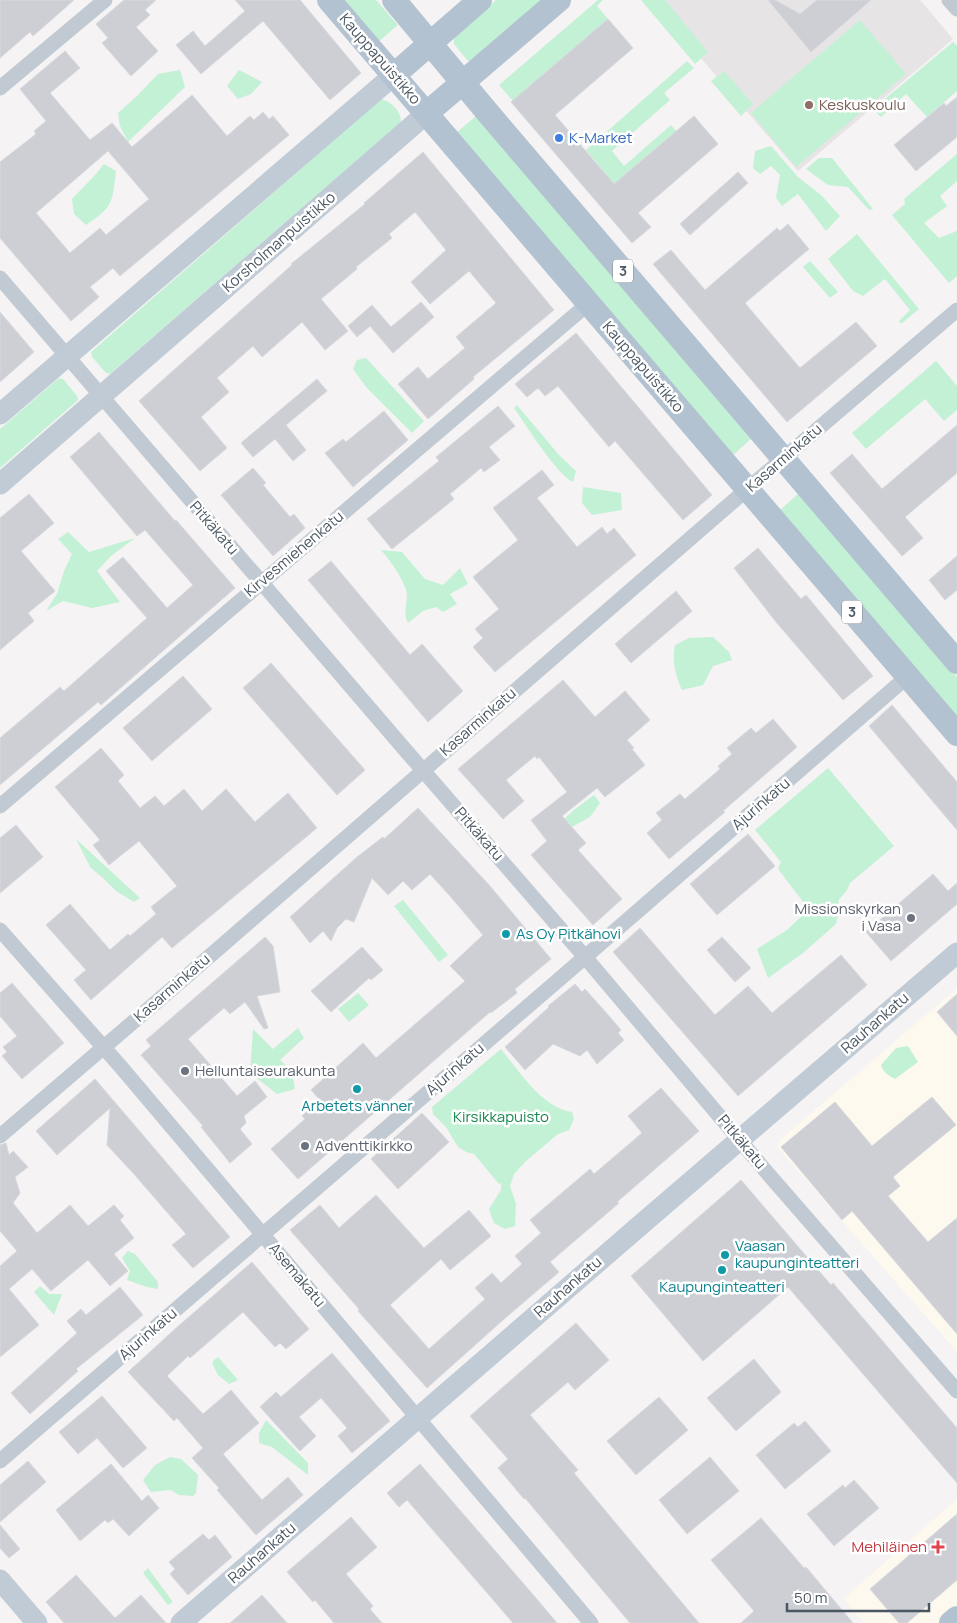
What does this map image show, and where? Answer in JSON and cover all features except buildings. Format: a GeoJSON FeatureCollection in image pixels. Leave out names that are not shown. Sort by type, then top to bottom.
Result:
{"type":"FeatureCollection","features":[{"type":"Feature","properties":{"kind":"main road","name":"Kauppapuistikko"},"geometry":{"type":"LineString","coordinates":[[329,0],[957,734]]}},
{"type":"Feature","properties":{"kind":"main road","name":"3"},"geometry":{"type":"LineString","coordinates":[[394,0],[957,662]]}},
{"type":"Feature","properties":{"kind":"main road"},"geometry":{"type":"LineString","coordinates":[[0,414],[480,0]]}},
{"type":"Feature","properties":{"kind":"main road","name":"Korsholmanpuistikko"},"geometry":{"type":"LineString","coordinates":[[0,484],[559,0]]}},
{"type":"Feature","properties":{"kind":"main road","name":"Rauhankatu"},"geometry":{"type":"LineString","coordinates":[[181,1623],[957,953]]}},
{"type":"Feature","properties":{"kind":"main road"},"geometry":{"type":"LineString","coordinates":[[0,1580],[37,1623]]}},
{"type":"Feature","properties":{"kind":"main road"},"geometry":{"type":"LineString","coordinates":[[951,1623],[957,1618]]}},
{"type":"Feature","properties":{"kind":"street"},"geometry":{"type":"LineString","coordinates":[[0,88],[105,0]]}},
{"type":"Feature","properties":{"kind":"street"},"geometry":{"type":"LineString","coordinates":[[950,0],[957,9]]}},
{"type":"Feature","properties":{"kind":"street","name":"Pitkäkatu"},"geometry":{"type":"LineString","coordinates":[[0,278],[957,1392]]}},
{"type":"Feature","properties":{"kind":"street","name":"Kirvesmiehenkatu"},"geometry":{"type":"LineString","coordinates":[[0,806],[589,303]]}},
{"type":"Feature","properties":{"kind":"street","name":"Kasarminkatu"},"geometry":{"type":"LineString","coordinates":[[0,1136],[957,310]]}},
{"type":"Feature","properties":{"kind":"street","name":"Ajurinkatu"},"geometry":{"type":"LineString","coordinates":[[0,1460],[585,957],[908,676]]}},
{"type":"Feature","properties":{"kind":"street","name":"Asemakatu"},"geometry":{"type":"LineString","coordinates":[[0,930],[104,1048],[591,1623]]}},
{"type":"Feature","properties":{"kind":"shaded area","name":"Keskuskoulu"},"geometry":{"type":"Polygon","coordinates":[[[651,0],[920,0],[953,39],[798,171],[651,0]]]}},
{"type":"Feature","properties":{"kind":"shaded area"},"geometry":{"type":"Polygon","coordinates":[[[957,988],[957,1352],[777,1147],[781,1139],[957,988]]]}},
{"type":"Feature","properties":{"kind":"shaded area"},"geometry":{"type":"Polygon","coordinates":[[[957,1499],[957,1623],[864,1623],[843,1599],[957,1499]]]}},
{"type":"Feature","properties":{"kind":"green space"},"geometry":{"type":"Polygon","coordinates":[[[342,0],[376,0],[398,25],[378,42],[342,0]]]}},
{"type":"Feature","properties":{"kind":"green space"},"geometry":{"type":"Polygon","coordinates":[[[496,0],[544,0],[474,60],[468,61],[454,44],[454,37],[496,0]]]}},
{"type":"Feature","properties":{"kind":"green space"},"geometry":{"type":"Polygon","coordinates":[[[598,0],[603,0],[597,6],[608,19],[513,101],[499,85],[598,0]]]}},
{"type":"Feature","properties":{"kind":"green space"},"geometry":{"type":"Polygon","coordinates":[[[641,0],[665,0],[708,52],[695,64],[641,0]]]}},
{"type":"Feature","properties":{"kind":"green space"},"geometry":{"type":"Polygon","coordinates":[[[860,20],[906,74],[796,167],[751,113],[860,20]]]}},
{"type":"Feature","properties":{"kind":"green space"},"geometry":{"type":"Polygon","coordinates":[[[953,42],[957,46],[957,91],[927,117],[906,94],[881,117],[873,109],[953,42]]]}},
{"type":"Feature","properties":{"kind":"green space"},"geometry":{"type":"Polygon","coordinates":[[[687,61],[694,68],[664,93],[670,100],[612,151],[624,166],[671,125],[676,131],[614,184],[586,150],[687,61]]]}},
{"type":"Feature","properties":{"kind":"green space"},"geometry":{"type":"Polygon","coordinates":[[[180,70],[185,87],[128,142],[120,126],[118,113],[158,74],[180,70]]]}},
{"type":"Feature","properties":{"kind":"green space"},"geometry":{"type":"Polygon","coordinates":[[[239,70],[262,82],[251,94],[238,99],[227,86],[239,70]]]}},
{"type":"Feature","properties":{"kind":"green space"},"geometry":{"type":"Polygon","coordinates":[[[724,71],[753,104],[741,116],[711,81],[724,71]]]}},
{"type":"Feature","properties":{"kind":"green space"},"geometry":{"type":"Polygon","coordinates":[[[381,99],[389,102],[395,108],[401,118],[401,122],[110,374],[106,373],[92,357],[91,352],[381,99]]]}},
{"type":"Feature","properties":{"kind":"green space"},"geometry":{"type":"Polygon","coordinates":[[[476,116],[751,439],[732,456],[456,133],[476,116]]]}},
{"type":"Feature","properties":{"kind":"green space"},"geometry":{"type":"Polygon","coordinates":[[[771,146],[798,177],[822,196],[840,216],[826,231],[798,194],[782,206],[776,198],[780,175],[771,166],[760,174],[753,168],[755,151],[771,146]]]}},
{"type":"Feature","properties":{"kind":"green space"},"geometry":{"type":"Polygon","coordinates":[[[957,154],[957,181],[940,196],[947,206],[924,223],[939,238],[957,231],[957,276],[949,283],[892,215],[905,204],[904,199],[957,154]]]}},
{"type":"Feature","properties":{"kind":"green space"},"geometry":{"type":"Polygon","coordinates":[[[819,158],[832,158],[873,209],[869,210],[848,187],[828,185],[806,169],[819,158]]]}},
{"type":"Feature","properties":{"kind":"green space"},"geometry":{"type":"Polygon","coordinates":[[[104,164],[116,171],[112,197],[107,208],[86,225],[74,214],[72,199],[104,164]]]}},
{"type":"Feature","properties":{"kind":"green space"},"geometry":{"type":"Polygon","coordinates":[[[857,234],[919,309],[901,324],[899,321],[910,310],[885,279],[863,296],[853,291],[828,259],[857,234]]]}},
{"type":"Feature","properties":{"kind":"green space"},"geometry":{"type":"Polygon","coordinates":[[[810,261],[838,292],[830,298],[803,267],[810,261]]]}},
{"type":"Feature","properties":{"kind":"green space"},"geometry":{"type":"Polygon","coordinates":[[[366,358],[424,421],[412,433],[366,387],[353,369],[357,360],[366,358]]]}},
{"type":"Feature","properties":{"kind":"green space"},"geometry":{"type":"Polygon","coordinates":[[[936,361],[957,386],[957,410],[944,421],[925,399],[866,449],[852,433],[936,361]]]}},
{"type":"Feature","properties":{"kind":"green space"},"geometry":{"type":"Polygon","coordinates":[[[59,378],[63,379],[77,396],[78,400],[0,468],[0,429],[59,378]]]}},
{"type":"Feature","properties":{"kind":"green space"},"geometry":{"type":"Polygon","coordinates":[[[517,405],[559,455],[576,471],[573,482],[566,478],[542,449],[514,408],[517,405]]]}},
{"type":"Feature","properties":{"kind":"green space"},"geometry":{"type":"Polygon","coordinates":[[[583,487],[621,493],[622,510],[592,515],[582,503],[583,487]]]}},
{"type":"Feature","properties":{"kind":"green space"},"geometry":{"type":"Polygon","coordinates":[[[799,493],[957,677],[957,717],[780,510],[799,493]]]}},
{"type":"Feature","properties":{"kind":"green space"},"geometry":{"type":"Polygon","coordinates":[[[68,532],[89,552],[135,538],[111,556],[97,571],[120,602],[92,608],[63,601],[46,611],[57,594],[64,571],[72,554],[58,539],[68,532]]]}},
{"type":"Feature","properties":{"kind":"green space"},"geometry":{"type":"Polygon","coordinates":[[[381,550],[402,552],[425,579],[443,585],[460,568],[468,584],[450,594],[457,604],[443,612],[436,607],[423,611],[408,623],[405,613],[407,595],[404,584],[389,559],[381,550]]]}},
{"type":"Feature","properties":{"kind":"green space"},"geometry":{"type":"Polygon","coordinates":[[[713,637],[729,652],[732,660],[713,666],[703,685],[682,690],[675,668],[675,645],[689,638],[713,637]]]}},
{"type":"Feature","properties":{"kind":"green space"},"geometry":{"type":"Polygon","coordinates":[[[828,768],[894,846],[850,883],[838,901],[840,907],[836,924],[803,953],[768,978],[757,949],[787,930],[806,912],[804,903],[778,869],[781,862],[755,830],[828,768]]]}},
{"type":"Feature","properties":{"kind":"green space"},"geometry":{"type":"Polygon","coordinates":[[[594,795],[600,803],[590,817],[572,827],[563,820],[575,809],[594,795]]]}},
{"type":"Feature","properties":{"kind":"green space"},"geometry":{"type":"Polygon","coordinates":[[[76,839],[140,898],[134,902],[116,891],[90,867],[76,839]]]}},
{"type":"Feature","properties":{"kind":"green space"},"geometry":{"type":"Polygon","coordinates":[[[403,900],[448,955],[439,962],[394,906],[403,900]]]}},
{"type":"Feature","properties":{"kind":"green space"},"geometry":{"type":"Polygon","coordinates":[[[358,993],[369,1005],[349,1022],[338,1009],[358,993]]]}},
{"type":"Feature","properties":{"kind":"green space"},"geometry":{"type":"Polygon","coordinates":[[[298,1028],[304,1038],[280,1060],[292,1071],[295,1089],[277,1094],[250,1073],[253,1029],[273,1049],[298,1028]]]}},
{"type":"Feature","properties":{"kind":"green space"},"geometry":{"type":"Polygon","coordinates":[[[908,1046],[918,1062],[895,1079],[886,1073],[881,1065],[896,1048],[908,1046]]]}},
{"type":"Feature","properties":{"kind":"green space","name":"Kirsikkapuisto"},"geometry":{"type":"Polygon","coordinates":[[[501,1049],[523,1078],[541,1096],[551,1104],[572,1112],[574,1119],[569,1130],[558,1134],[526,1161],[514,1174],[510,1186],[516,1204],[515,1226],[505,1229],[494,1223],[489,1209],[501,1190],[501,1183],[499,1184],[474,1154],[458,1147],[446,1127],[433,1114],[432,1107],[501,1049]]]}},
{"type":"Feature","properties":{"kind":"green space"},"geometry":{"type":"Polygon","coordinates":[[[128,1251],[135,1254],[158,1282],[158,1289],[127,1280],[130,1271],[122,1258],[128,1251]]]}},
{"type":"Feature","properties":{"kind":"green space"},"geometry":{"type":"Polygon","coordinates":[[[40,1286],[49,1294],[62,1294],[54,1315],[34,1292],[40,1286]]]}},
{"type":"Feature","properties":{"kind":"green space"},"geometry":{"type":"Polygon","coordinates":[[[218,1357],[238,1380],[229,1384],[218,1375],[212,1363],[218,1357]]]}},
{"type":"Feature","properties":{"kind":"green space"},"geometry":{"type":"Polygon","coordinates":[[[266,1420],[308,1463],[308,1475],[272,1447],[259,1443],[259,1433],[266,1420]]]}},
{"type":"Feature","properties":{"kind":"green space"},"geometry":{"type":"Polygon","coordinates":[[[170,1457],[181,1459],[198,1475],[196,1493],[193,1496],[179,1495],[171,1490],[151,1492],[143,1480],[155,1465],[170,1457]]]}},
{"type":"Feature","properties":{"kind":"green space"},"geometry":{"type":"Polygon","coordinates":[[[148,1568],[173,1602],[168,1605],[143,1573],[148,1568]]]}},
{"type":"Feature","properties":{"kind":"place","name":"Keskuskoulu"},"geometry":{"type":"Point","coordinates":[809,105]}},
{"type":"Feature","properties":{"kind":"place","name":"K-Market"},"geometry":{"type":"Point","coordinates":[559,138]}},
{"type":"Feature","properties":{"kind":"place","name":"Missionskyrkan i Vasa"},"geometry":{"type":"Point","coordinates":[911,918]}},
{"type":"Feature","properties":{"kind":"place","name":"As Oy Pitkähovi"},"geometry":{"type":"Point","coordinates":[506,934]}},
{"type":"Feature","properties":{"kind":"place","name":"Helluntaiseurakunta"},"geometry":{"type":"Point","coordinates":[185,1071]}},
{"type":"Feature","properties":{"kind":"place","name":"Arbetets vänner"},"geometry":{"type":"Point","coordinates":[357,1089]}},
{"type":"Feature","properties":{"kind":"place","name":"Adventtikirkko"},"geometry":{"type":"Point","coordinates":[305,1146]}},
{"type":"Feature","properties":{"kind":"place","name":"Vaasan kaupunginteatteri"},"geometry":{"type":"Point","coordinates":[725,1255]}},
{"type":"Feature","properties":{"kind":"place","name":"Kaupunginteatteri"},"geometry":{"type":"Point","coordinates":[722,1270]}},
{"type":"Feature","properties":{"kind":"place","name":"Mehiläinen"},"geometry":{"type":"Point","coordinates":[938,1547]}}]}
